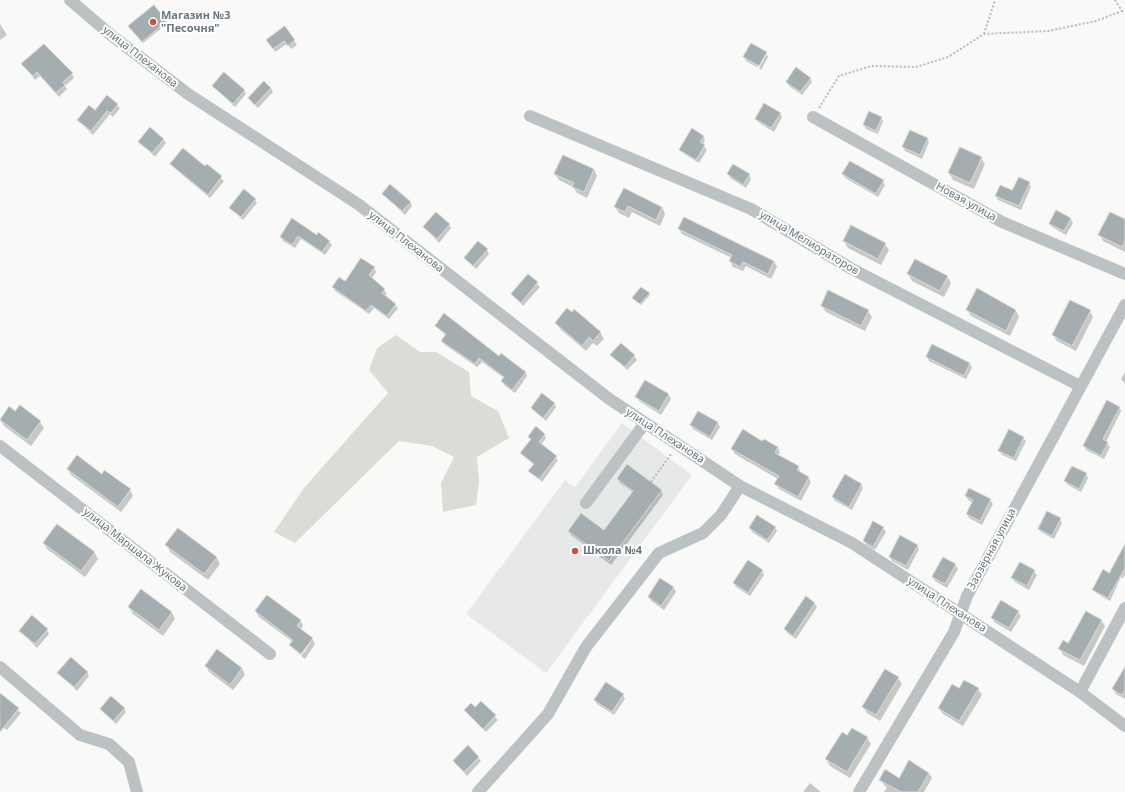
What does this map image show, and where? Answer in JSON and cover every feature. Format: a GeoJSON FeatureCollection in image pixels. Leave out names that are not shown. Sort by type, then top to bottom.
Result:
{"type":"FeatureCollection","features":[{"type":"Feature","properties":{"kind":"street","name":"улица Плеханова"},"geometry":{"type":"LineString","coordinates":[[70,0],[111,35],[188,94],[358,204],[608,398],[678,443],[740,486],[852,543],[1080,692],[1125,726]]}},
{"type":"Feature","properties":{"kind":"street","name":"улица Мелиораторов"},"geometry":{"type":"LineString","coordinates":[[530,116],[751,208],[852,269],[1080,386]]}},
{"type":"Feature","properties":{"kind":"street","name":"Новая улица"},"geometry":{"type":"LineString","coordinates":[[813,117],[1002,222],[1125,274]]}},
{"type":"Feature","properties":{"kind":"street","name":"Заозёрная улица"},"geometry":{"type":"LineString","coordinates":[[858,792],[954,632],[967,596],[1125,305]]}},
{"type":"Feature","properties":{"kind":"street"},"geometry":{"type":"LineString","coordinates":[[586,503],[645,422]]}},
{"type":"Feature","properties":{"kind":"street","name":"улица Маршала Жукова"},"geometry":{"type":"LineString","coordinates":[[0,446],[270,654]]}},
{"type":"Feature","properties":{"kind":"street"},"geometry":{"type":"LineString","coordinates":[[478,792],[548,714],[586,647],[659,553],[703,533],[720,515],[740,486]]}},
{"type":"Feature","properties":{"kind":"street"},"geometry":{"type":"LineString","coordinates":[[1080,692],[1125,608]]}},
{"type":"Feature","properties":{"kind":"street"},"geometry":{"type":"LineString","coordinates":[[0,667],[80,735],[109,744],[130,762],[137,792]]}},
{"type":"Feature","properties":{"kind":"path"},"geometry":{"type":"LineString","coordinates":[[984,34],[995,0]]}},
{"type":"Feature","properties":{"kind":"path"},"geometry":{"type":"LineString","coordinates":[[1115,0],[1122,11]]}},
{"type":"Feature","properties":{"kind":"path"},"geometry":{"type":"LineString","coordinates":[[813,117],[839,76],[871,66],[916,67],[948,56],[984,34],[1048,31],[1096,21],[1125,11]]}},
{"type":"Feature","properties":{"kind":"path"},"geometry":{"type":"LineString","coordinates":[[651,482],[678,443]]}},
{"type":"Feature","properties":{"kind":"shaded area"},"geometry":{"type":"Polygon","coordinates":[[[396,335],[420,352],[436,352],[469,372],[471,396],[498,411],[509,438],[477,457],[479,482],[476,505],[443,512],[441,483],[454,457],[432,446],[399,441],[295,543],[274,532],[304,488],[388,393],[369,370],[377,348],[396,335]]]}},
{"type":"Feature","properties":{"kind":"shaded area","name":"Школа №4"},"geometry":{"type":"Polygon","coordinates":[[[622,423],[692,475],[546,673],[466,614],[565,480],[575,487],[622,423]]]}},
{"type":"Feature","properties":{"kind":"building"},"geometry":{"type":"Polygon","coordinates":[[[154,5],[167,21],[142,42],[128,26],[154,5]]]}},
{"type":"Feature","properties":{"kind":"building"},"geometry":{"type":"Polygon","coordinates":[[[285,26],[295,40],[288,46],[284,41],[273,49],[266,40],[285,26]]]}},
{"type":"Feature","properties":{"kind":"building"},"geometry":{"type":"Polygon","coordinates":[[[751,43],[767,52],[759,66],[743,57],[751,43]]]}},
{"type":"Feature","properties":{"kind":"building"},"geometry":{"type":"Polygon","coordinates":[[[44,44],[73,73],[63,82],[65,85],[56,93],[37,72],[33,76],[21,64],[44,44]]]}},
{"type":"Feature","properties":{"kind":"building"},"geometry":{"type":"Polygon","coordinates":[[[796,67],[811,78],[800,92],[786,82],[796,67]]]}},
{"type":"Feature","properties":{"kind":"building"},"geometry":{"type":"Polygon","coordinates":[[[224,72],[245,90],[233,104],[212,86],[224,72]]]}},
{"type":"Feature","properties":{"kind":"building"},"geometry":{"type":"Polygon","coordinates":[[[264,81],[271,88],[255,105],[248,98],[264,81]]]}},
{"type":"Feature","properties":{"kind":"building"},"geometry":{"type":"Polygon","coordinates":[[[107,95],[118,104],[111,113],[107,111],[91,131],[77,120],[89,105],[95,110],[107,95]]]}},
{"type":"Feature","properties":{"kind":"building"},"geometry":{"type":"Polygon","coordinates":[[[764,103],[781,113],[771,128],[755,119],[764,103]]]}},
{"type":"Feature","properties":{"kind":"building"},"geometry":{"type":"Polygon","coordinates":[[[869,111],[882,117],[876,131],[863,125],[869,111]]]}},
{"type":"Feature","properties":{"kind":"building"},"geometry":{"type":"Polygon","coordinates":[[[150,127],[164,139],[152,153],[138,142],[150,127]]]}},
{"type":"Feature","properties":{"kind":"building"},"geometry":{"type":"Polygon","coordinates":[[[692,128],[704,136],[700,142],[705,145],[696,160],[679,150],[692,128]]]}},
{"type":"Feature","properties":{"kind":"building"},"geometry":{"type":"Polygon","coordinates":[[[910,130],[928,138],[920,155],[902,147],[910,130]]]}},
{"type":"Feature","properties":{"kind":"building"},"geometry":{"type":"Polygon","coordinates":[[[960,147],[982,157],[970,183],[948,173],[960,147]]]}},
{"type":"Feature","properties":{"kind":"building"},"geometry":{"type":"Polygon","coordinates":[[[183,148],[205,166],[207,164],[222,176],[208,195],[170,164],[183,148]]]}},
{"type":"Feature","properties":{"kind":"building"},"geometry":{"type":"Polygon","coordinates":[[[563,155],[594,169],[584,192],[572,187],[574,183],[554,174],[563,155]]]}},
{"type":"Feature","properties":{"kind":"building"},"geometry":{"type":"Polygon","coordinates":[[[850,161],[884,180],[876,194],[842,174],[850,161]]]}},
{"type":"Feature","properties":{"kind":"building"},"geometry":{"type":"Polygon","coordinates":[[[733,164],[750,174],[743,185],[727,174],[733,164]]]}},
{"type":"Feature","properties":{"kind":"building"},"geometry":{"type":"Polygon","coordinates":[[[1019,177],[1030,182],[1019,206],[995,196],[1000,185],[1012,190],[1019,177]]]}},
{"type":"Feature","properties":{"kind":"building"},"geometry":{"type":"Polygon","coordinates":[[[390,184],[411,202],[402,211],[382,194],[390,184]]]}},
{"type":"Feature","properties":{"kind":"building"},"geometry":{"type":"Polygon","coordinates":[[[624,188],[662,207],[656,220],[628,206],[625,212],[614,207],[624,188]]]}},
{"type":"Feature","properties":{"kind":"building"},"geometry":{"type":"Polygon","coordinates":[[[244,189],[256,199],[241,217],[229,208],[244,189]]]}},
{"type":"Feature","properties":{"kind":"building"},"geometry":{"type":"Polygon","coordinates":[[[1056,210],[1071,218],[1064,231],[1049,224],[1056,210]]]}},
{"type":"Feature","properties":{"kind":"building"},"geometry":{"type":"Polygon","coordinates":[[[436,212],[450,224],[437,239],[423,227],[436,212]]]}},
{"type":"Feature","properties":{"kind":"building"},"geometry":{"type":"Polygon","coordinates":[[[1110,212],[1125,219],[1125,241],[1122,247],[1098,235],[1110,212]]]}},
{"type":"Feature","properties":{"kind":"building"},"geometry":{"type":"Polygon","coordinates":[[[684,217],[774,261],[768,274],[743,262],[740,267],[729,261],[732,255],[678,229],[684,217]]]}},
{"type":"Feature","properties":{"kind":"building"},"geometry":{"type":"Polygon","coordinates":[[[292,218],[317,235],[318,232],[330,241],[322,252],[298,236],[292,245],[280,237],[292,218]]]}},
{"type":"Feature","properties":{"kind":"building"},"geometry":{"type":"Polygon","coordinates":[[[851,225],[886,243],[878,259],[843,241],[851,225]]]}},
{"type":"Feature","properties":{"kind":"building"},"geometry":{"type":"Polygon","coordinates":[[[478,241],[488,249],[473,266],[464,258],[478,241]]]}},
{"type":"Feature","properties":{"kind":"building"},"geometry":{"type":"Polygon","coordinates":[[[361,258],[375,267],[369,275],[385,289],[382,293],[396,304],[387,316],[371,305],[366,311],[332,287],[339,277],[345,281],[361,258]]]}},
{"type":"Feature","properties":{"kind":"building"},"geometry":{"type":"Polygon","coordinates":[[[915,259],[948,276],[940,291],[907,274],[915,259]]]}},
{"type":"Feature","properties":{"kind":"building"},"geometry":{"type":"Polygon","coordinates":[[[528,274],[538,282],[521,303],[511,294],[528,274]]]}},
{"type":"Feature","properties":{"kind":"building"},"geometry":{"type":"Polygon","coordinates":[[[641,287],[650,293],[640,304],[632,298],[641,287]]]}},
{"type":"Feature","properties":{"kind":"building"},"geometry":{"type":"Polygon","coordinates":[[[977,288],[1016,310],[1006,331],[966,310],[977,288]]]}},
{"type":"Feature","properties":{"kind":"building"},"geometry":{"type":"Polygon","coordinates":[[[828,290],[869,310],[861,326],[821,306],[828,290]]]}},
{"type":"Feature","properties":{"kind":"building"},"geometry":{"type":"Polygon","coordinates":[[[1070,300],[1091,310],[1072,346],[1052,335],[1070,300]]]}},
{"type":"Feature","properties":{"kind":"building"},"geometry":{"type":"Polygon","coordinates":[[[567,308],[572,312],[574,309],[601,332],[593,341],[589,337],[582,346],[555,323],[567,308]]]}},
{"type":"Feature","properties":{"kind":"building"},"geometry":{"type":"Polygon","coordinates":[[[444,313],[499,356],[501,353],[526,372],[512,390],[501,381],[504,377],[479,358],[475,364],[441,341],[446,334],[435,326],[444,313]]]}},
{"type":"Feature","properties":{"kind":"building"},"geometry":{"type":"Polygon","coordinates":[[[621,343],[635,355],[625,367],[610,355],[621,343]]]}},
{"type":"Feature","properties":{"kind":"building"},"geometry":{"type":"Polygon","coordinates":[[[932,344],[970,363],[964,376],[926,357],[932,344]]]}},
{"type":"Feature","properties":{"kind":"building"},"geometry":{"type":"Polygon","coordinates":[[[645,380],[669,394],[659,411],[635,397],[645,380]]]}},
{"type":"Feature","properties":{"kind":"building"},"geometry":{"type":"Polygon","coordinates":[[[542,393],[555,403],[543,418],[531,408],[542,393]]]}},
{"type":"Feature","properties":{"kind":"building"},"geometry":{"type":"Polygon","coordinates":[[[1107,400],[1120,407],[1103,439],[1108,442],[1101,456],[1083,446],[1107,400]]]}},
{"type":"Feature","properties":{"kind":"building"},"geometry":{"type":"Polygon","coordinates":[[[20,405],[41,421],[27,440],[0,420],[9,406],[15,411],[20,405]]]}},
{"type":"Feature","properties":{"kind":"building"},"geometry":{"type":"Polygon","coordinates":[[[698,411],[718,422],[710,437],[690,425],[698,411]]]}},
{"type":"Feature","properties":{"kind":"building"},"geometry":{"type":"Polygon","coordinates":[[[536,426],[545,434],[539,442],[557,456],[539,479],[528,471],[534,464],[520,453],[531,439],[528,437],[536,426]]]}},
{"type":"Feature","properties":{"kind":"building"},"geometry":{"type":"Polygon","coordinates":[[[743,429],[762,441],[764,439],[778,447],[775,453],[799,466],[797,470],[809,477],[798,497],[774,484],[779,476],[731,449],[743,429]]]}},
{"type":"Feature","properties":{"kind":"building"},"geometry":{"type":"Polygon","coordinates":[[[1009,429],[1024,437],[1014,458],[998,451],[1009,429]]]}},
{"type":"Feature","properties":{"kind":"building"},"geometry":{"type":"Polygon","coordinates":[[[77,455],[102,474],[104,470],[131,489],[118,507],[67,469],[77,455]]]}},
{"type":"Feature","properties":{"kind":"building"},"geometry":{"type":"Polygon","coordinates":[[[627,464],[662,490],[609,561],[568,531],[581,513],[604,530],[633,491],[617,479],[627,464]]]}},
{"type":"Feature","properties":{"kind":"building"},"geometry":{"type":"Polygon","coordinates":[[[1072,466],[1087,473],[1079,489],[1064,481],[1072,466]]]}},
{"type":"Feature","properties":{"kind":"building"},"geometry":{"type":"Polygon","coordinates":[[[845,474],[862,484],[849,507],[832,497],[845,474]]]}},
{"type":"Feature","properties":{"kind":"building"},"geometry":{"type":"Polygon","coordinates":[[[969,488],[991,499],[980,521],[966,514],[973,500],[965,496],[969,488]]]}},
{"type":"Feature","properties":{"kind":"building"},"geometry":{"type":"Polygon","coordinates":[[[1047,511],[1061,518],[1052,536],[1038,529],[1047,511]]]}},
{"type":"Feature","properties":{"kind":"building"},"geometry":{"type":"Polygon","coordinates":[[[757,515],[776,527],[767,540],[749,528],[757,515]]]}},
{"type":"Feature","properties":{"kind":"building"},"geometry":{"type":"Polygon","coordinates":[[[873,521],[884,527],[873,547],[863,541],[873,521]]]}},
{"type":"Feature","properties":{"kind":"building"},"geometry":{"type":"Polygon","coordinates":[[[57,524],[95,552],[81,571],[43,543],[57,524]]]}},
{"type":"Feature","properties":{"kind":"building"},"geometry":{"type":"Polygon","coordinates":[[[178,528],[217,557],[204,574],[165,545],[178,528]]]}},
{"type":"Feature","properties":{"kind":"building"},"geometry":{"type":"Polygon","coordinates":[[[900,535],[918,545],[906,566],[889,557],[900,535]]]}},
{"type":"Feature","properties":{"kind":"building"},"geometry":{"type":"Polygon","coordinates":[[[1125,544],[1125,568],[1108,598],[1092,590],[1103,569],[1109,573],[1125,544]]]}},
{"type":"Feature","properties":{"kind":"building"},"geometry":{"type":"Polygon","coordinates":[[[943,557],[956,564],[945,584],[932,577],[943,557]]]}},
{"type":"Feature","properties":{"kind":"building"},"geometry":{"type":"Polygon","coordinates":[[[748,560],[763,570],[748,593],[733,583],[748,560]]]}},
{"type":"Feature","properties":{"kind":"building"},"geometry":{"type":"Polygon","coordinates":[[[1020,562],[1035,570],[1027,586],[1011,578],[1020,562]]]}},
{"type":"Feature","properties":{"kind":"building"},"geometry":{"type":"Polygon","coordinates":[[[660,578],[674,587],[661,606],[648,597],[660,578]]]}},
{"type":"Feature","properties":{"kind":"building"},"geometry":{"type":"Polygon","coordinates":[[[141,589],[172,612],[159,630],[128,607],[141,589]]]}},
{"type":"Feature","properties":{"kind":"building"},"geometry":{"type":"Polygon","coordinates":[[[267,595],[301,620],[297,626],[313,638],[301,654],[289,645],[293,640],[255,611],[267,595]]]}},
{"type":"Feature","properties":{"kind":"building"},"geometry":{"type":"Polygon","coordinates":[[[806,596],[815,603],[793,636],[784,629],[806,596]]]}},
{"type":"Feature","properties":{"kind":"building"},"geometry":{"type":"Polygon","coordinates":[[[1001,600],[1019,611],[1009,628],[991,618],[1001,600]]]}},
{"type":"Feature","properties":{"kind":"building"},"geometry":{"type":"Polygon","coordinates":[[[1086,611],[1102,620],[1080,660],[1058,649],[1063,640],[1068,643],[1086,611]]]}},
{"type":"Feature","properties":{"kind":"building"},"geometry":{"type":"Polygon","coordinates":[[[32,615],[48,629],[35,644],[19,631],[32,615]]]}},
{"type":"Feature","properties":{"kind":"building"},"geometry":{"type":"Polygon","coordinates":[[[217,649],[242,668],[230,685],[205,666],[217,649]]]}},
{"type":"Feature","properties":{"kind":"building"},"geometry":{"type":"Polygon","coordinates":[[[71,657],[88,672],[74,687],[57,673],[71,657]]]}},
{"type":"Feature","properties":{"kind":"building"},"geometry":{"type":"Polygon","coordinates":[[[1125,667],[1125,690],[1122,695],[1112,689],[1125,667]]]}},
{"type":"Feature","properties":{"kind":"building"},"geometry":{"type":"Polygon","coordinates":[[[885,669],[899,677],[876,715],[862,707],[885,669]]]}},
{"type":"Feature","properties":{"kind":"building"},"geometry":{"type":"Polygon","coordinates":[[[964,680],[979,688],[959,721],[938,708],[952,684],[959,688],[964,680]]]}},
{"type":"Feature","properties":{"kind":"building"},"geometry":{"type":"Polygon","coordinates":[[[606,682],[624,694],[612,712],[594,700],[606,682]]]}},
{"type":"Feature","properties":{"kind":"building"},"geometry":{"type":"Polygon","coordinates":[[[0,693],[19,708],[0,732],[0,693]]]}},
{"type":"Feature","properties":{"kind":"building"},"geometry":{"type":"Polygon","coordinates":[[[111,696],[125,708],[113,721],[100,709],[111,696]]]}},
{"type":"Feature","properties":{"kind":"building"},"geometry":{"type":"Polygon","coordinates":[[[481,701],[496,715],[483,729],[464,710],[471,703],[475,707],[481,701]]]}},
{"type":"Feature","properties":{"kind":"building"},"geometry":{"type":"Polygon","coordinates":[[[852,728],[868,737],[847,772],[825,759],[842,732],[847,735],[852,728]]]}},
{"type":"Feature","properties":{"kind":"building"},"geometry":{"type":"Polygon","coordinates":[[[468,745],[479,757],[464,772],[453,761],[468,745]]]}},
{"type":"Feature","properties":{"kind":"building"},"geometry":{"type":"Polygon","coordinates":[[[909,760],[929,773],[918,792],[901,792],[879,780],[885,769],[899,778],[909,760]]]}},
{"type":"Feature","properties":{"kind":"place","name":"Магазин №3 \"Песочня\""},"geometry":{"type":"Point","coordinates":[153,22]}},
{"type":"Feature","properties":{"kind":"place","name":"Школа №4"},"geometry":{"type":"Point","coordinates":[575,551]}}]}
